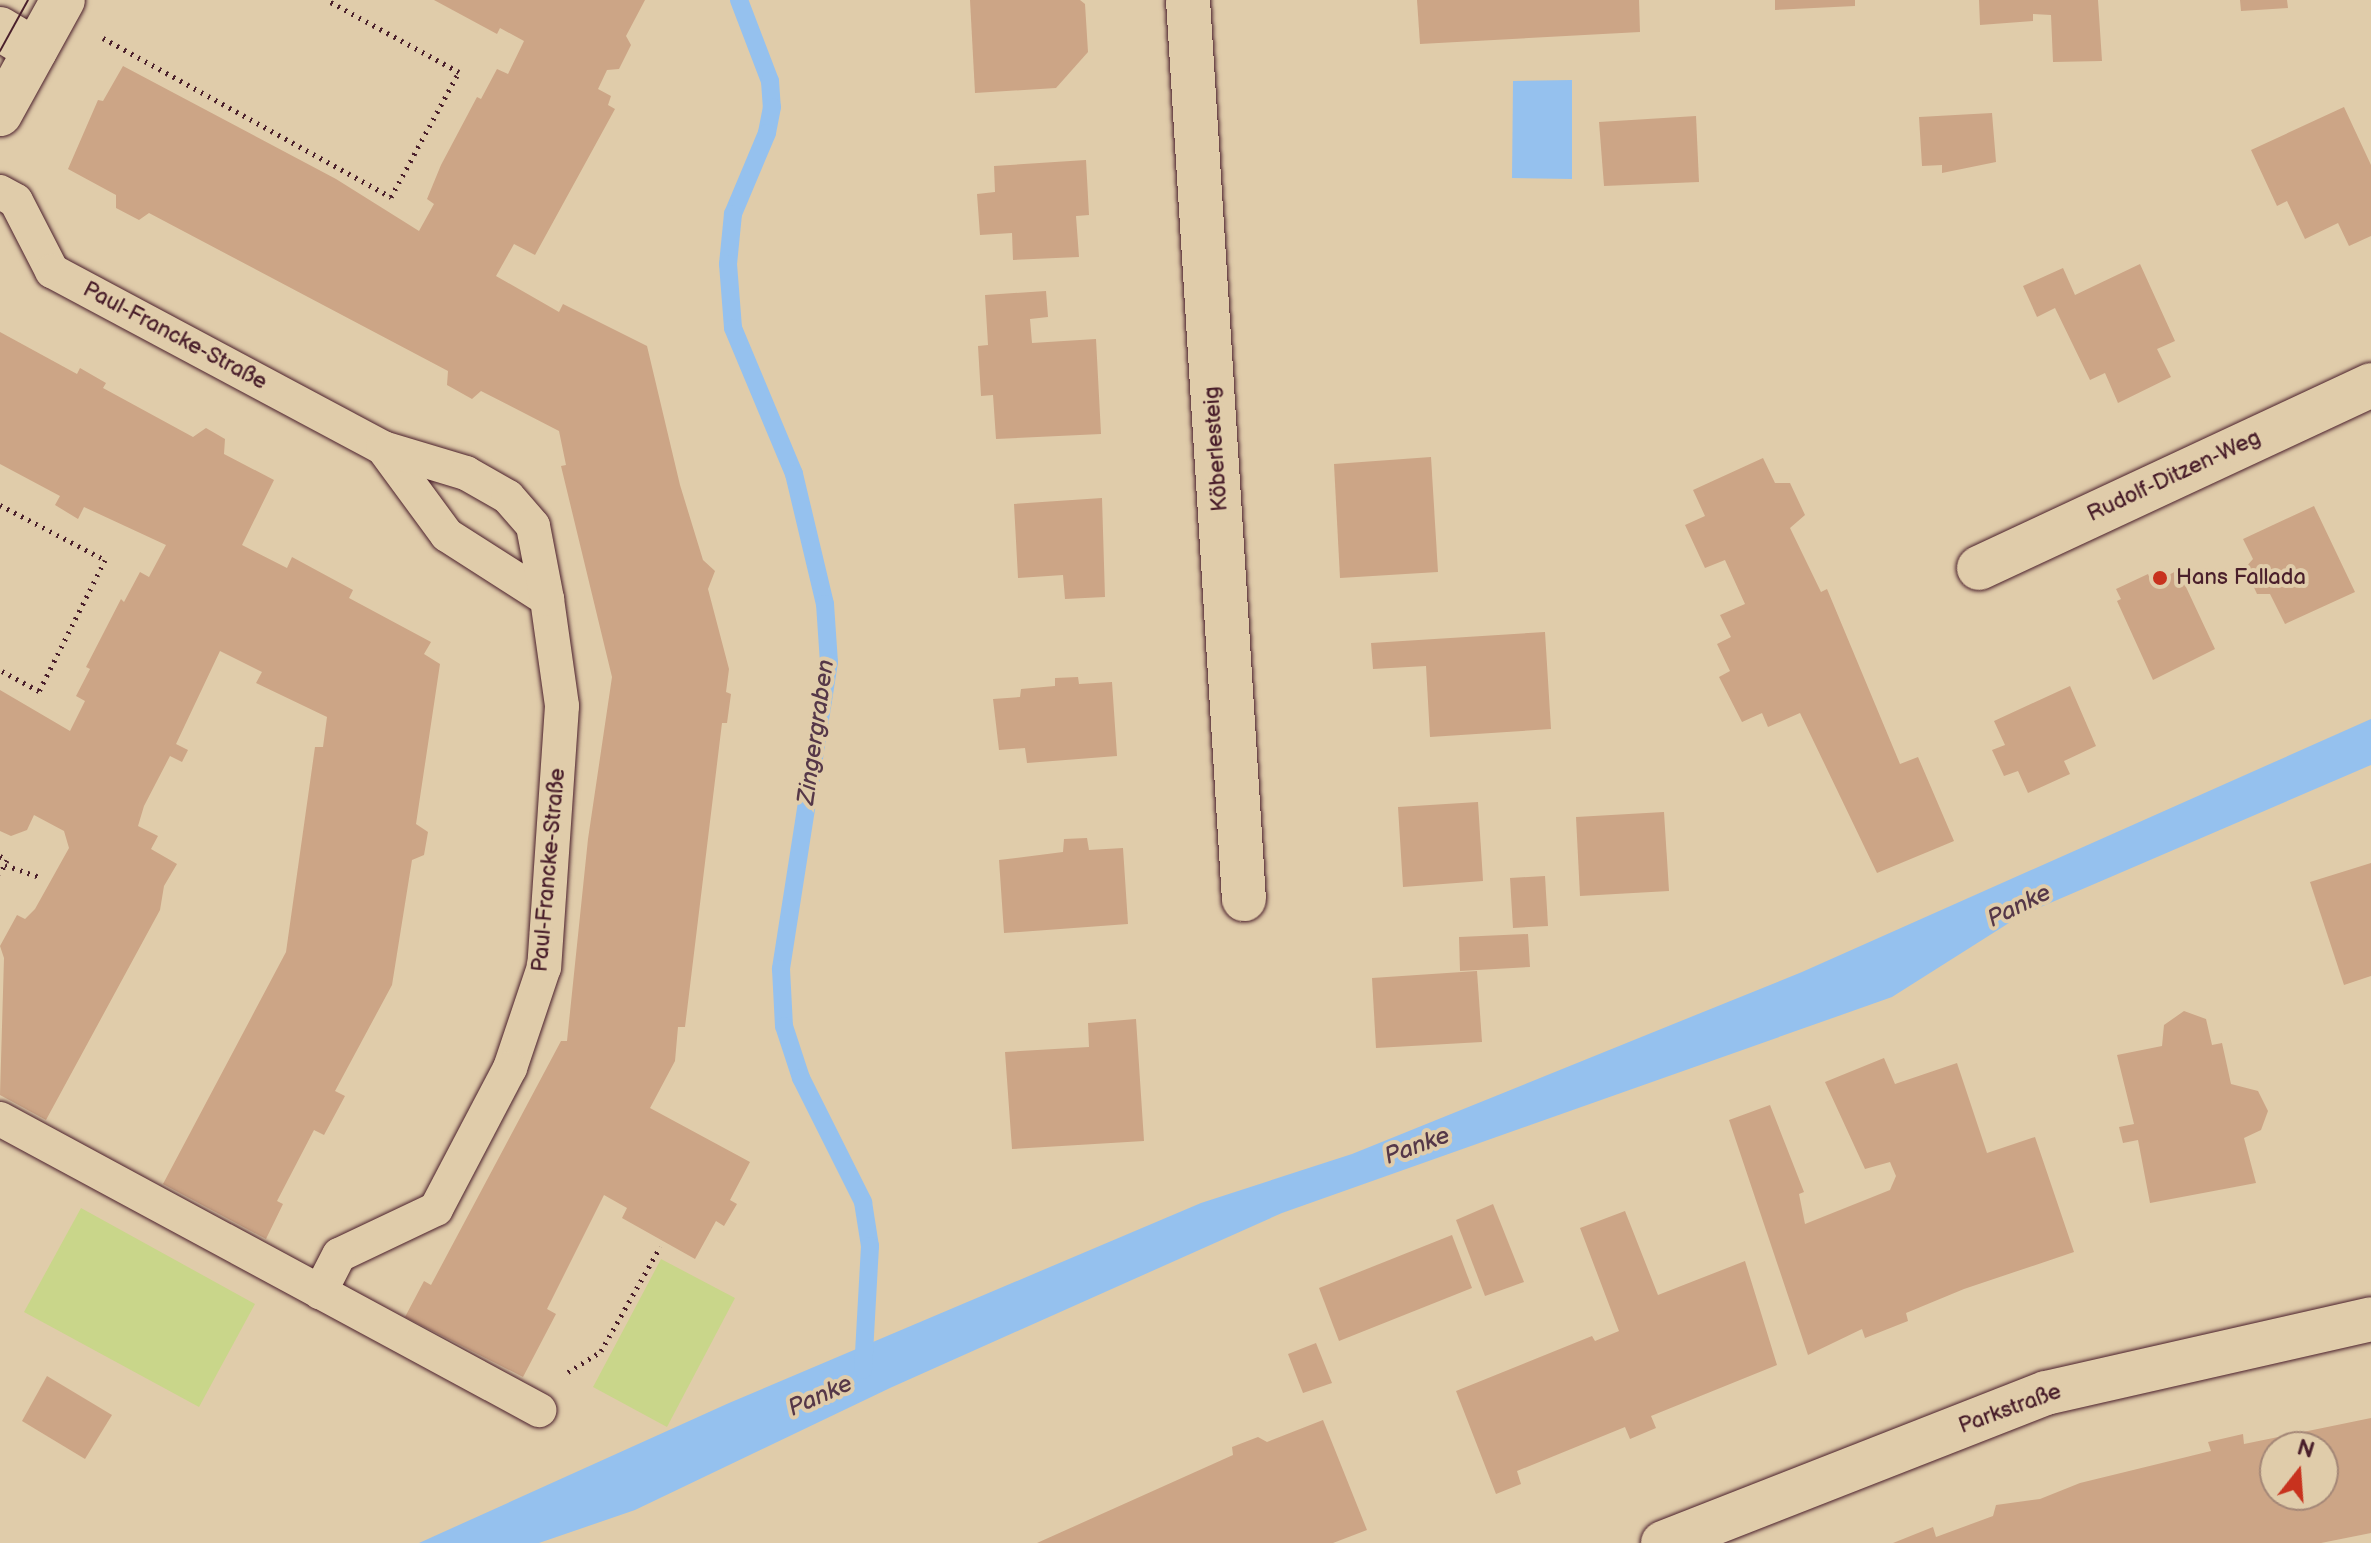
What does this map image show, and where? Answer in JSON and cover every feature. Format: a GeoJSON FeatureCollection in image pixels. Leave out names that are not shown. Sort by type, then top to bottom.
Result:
{"type":"FeatureCollection","features":[{"type":"Feature","properties":{"kind":"street"},"geometry":{"type":"LineString","coordinates":[[0,114],[18,40],[63,0]]}},
{"type":"Feature","properties":{"kind":"street","name":"Köberlesteig"},"geometry":{"type":"LineString","coordinates":[[1188,0],[1244,899]]}},
{"type":"Feature","properties":{"kind":"street","name":"Rudolf-Ditzen-Weg"},"geometry":{"type":"LineString","coordinates":[[1979,568],[2371,385]]}},
{"type":"Feature","properties":{"kind":"street","name":"Parkstraße"},"geometry":{"type":"LineString","coordinates":[[1663,1543],[2046,1393],[2371,1319]]}},
{"type":"Feature","properties":{"kind":"lane","name":"Paul-Francke-Straße"},"geometry":{"type":"LineString","coordinates":[[0,192],[16,201],[52,271],[383,448],[466,473],[508,497],[533,526],[562,706],[544,967],[510,1068],[436,1209],[339,1255],[320,1292]]}},
{"type":"Feature","properties":{"kind":"lane","name":"Paul-Francke-Straße"},"geometry":{"type":"LineString","coordinates":[[383,448],[447,535],[547,599]]}},
{"type":"Feature","properties":{"kind":"lane"},"geometry":{"type":"LineString","coordinates":[[0,1119],[539,1410]]}},
{"type":"Feature","properties":{"kind":"path"},"geometry":{"type":"LineString","coordinates":[[103,38],[391,197],[459,72],[327,0]]}},
{"type":"Feature","properties":{"kind":"path"},"geometry":{"type":"LineString","coordinates":[[0,505],[105,560],[39,691],[0,670]]}},
{"type":"Feature","properties":{"kind":"path"},"geometry":{"type":"LineString","coordinates":[[0,856],[7,860],[0,874]]}},
{"type":"Feature","properties":{"kind":"path"},"geometry":{"type":"LineString","coordinates":[[5,865],[40,877]]}},
{"type":"Feature","properties":{"kind":"path"},"geometry":{"type":"LineString","coordinates":[[539,1410],[553,1381],[601,1351],[660,1247]]}},
{"type":"Feature","properties":{"kind":"green space"},"geometry":{"type":"Polygon","coordinates":[[[81,1208],[255,1304],[199,1407],[24,1312],[81,1208]]]}},
{"type":"Feature","properties":{"kind":"green space"},"geometry":{"type":"Polygon","coordinates":[[[661,1259],[735,1298],[667,1427],[593,1387],[661,1259]]]}},
{"type":"Feature","properties":{"kind":"water"},"geometry":{"type":"Polygon","coordinates":[[[1572,80],[1572,179],[1512,178],[1513,81],[1572,80]]]}},
{"type":"Feature","properties":{"kind":"water","name":"Panke"},"geometry":{"type":"Polygon","coordinates":[[[2371,719],[2371,765],[2020,916],[1892,997],[1282,1213],[890,1388],[635,1510],[539,1543],[419,1543],[729,1403],[1201,1203],[1352,1154],[1802,972],[2371,719]]]}},
{"type":"Feature","properties":{"kind":"building"},"geometry":{"type":"Polygon","coordinates":[[[434,0],[645,0],[626,36],[631,45],[619,69],[607,70],[598,89],[611,96],[608,105],[615,109],[535,255],[514,244],[496,276],[559,312],[563,304],[647,346],[680,485],[703,560],[715,571],[708,589],[729,669],[726,692],[731,694],[727,723],[722,723],[685,1027],[678,1027],[675,1061],[650,1108],[750,1162],[730,1200],[737,1204],[724,1226],[716,1221],[695,1259],[622,1218],[627,1208],[604,1195],[547,1309],[556,1314],[523,1377],[405,1317],[424,1281],[431,1285],[561,1041],[567,1041],[588,839],[612,677],[561,466],[566,465],[559,431],[481,391],[472,399],[447,385],[448,371],[149,213],[139,220],[116,208],[116,195],[68,169],[98,100],[103,101],[123,66],[336,179],[419,231],[434,204],[427,199],[441,165],[477,97],[481,99],[497,69],[508,74],[524,41],[500,28],[497,34],[434,0]]]}},
{"type":"Feature","properties":{"kind":"building"},"geometry":{"type":"Polygon","coordinates":[[[970,0],[1080,0],[1085,4],[1088,52],[1056,88],[975,93],[970,0]]]}},
{"type":"Feature","properties":{"kind":"building"},"geometry":{"type":"Polygon","coordinates":[[[1417,0],[1639,0],[1640,32],[1420,44],[1417,0]]]}},
{"type":"Feature","properties":{"kind":"building"},"geometry":{"type":"Polygon","coordinates":[[[1775,0],[1855,0],[1855,6],[1775,10],[1775,0]]]}},
{"type":"Feature","properties":{"kind":"building"},"geometry":{"type":"Polygon","coordinates":[[[1979,0],[2098,0],[2102,61],[2053,62],[2051,15],[2033,14],[2033,21],[1980,25],[1979,0]]]}},
{"type":"Feature","properties":{"kind":"building"},"geometry":{"type":"Polygon","coordinates":[[[2240,0],[2287,0],[2288,8],[2241,11],[2240,0]]]}},
{"type":"Feature","properties":{"kind":"building"},"geometry":{"type":"Polygon","coordinates":[[[2344,107],[2371,165],[2371,236],[2349,246],[2338,223],[2305,239],[2287,201],[2277,206],[2251,150],[2344,107]]]}},
{"type":"Feature","properties":{"kind":"building"},"geometry":{"type":"Polygon","coordinates":[[[1992,113],[1996,162],[1942,173],[1942,165],[1922,166],[1919,117],[1992,113]]]}},
{"type":"Feature","properties":{"kind":"building"},"geometry":{"type":"Polygon","coordinates":[[[1696,116],[1699,182],[1604,186],[1599,122],[1696,116]]]}},
{"type":"Feature","properties":{"kind":"building"},"geometry":{"type":"Polygon","coordinates":[[[1086,160],[1089,215],[1076,216],[1079,257],[1013,260],[1012,233],[980,235],[977,194],[995,192],[994,166],[1086,160]]]}},
{"type":"Feature","properties":{"kind":"building"},"geometry":{"type":"Polygon","coordinates":[[[2140,264],[2175,341],[2157,349],[2171,377],[2118,403],[2105,373],[2090,380],[2055,308],[2037,317],[2023,286],[2063,268],[2075,295],[2140,264]]]}},
{"type":"Feature","properties":{"kind":"building"},"geometry":{"type":"Polygon","coordinates":[[[1046,291],[1048,317],[1030,319],[1032,343],[1096,339],[1101,434],[996,439],[993,395],[981,396],[978,346],[988,345],[985,295],[1046,291]]]}},
{"type":"Feature","properties":{"kind":"building"},"geometry":{"type":"Polygon","coordinates":[[[0,332],[77,374],[80,368],[106,383],[103,388],[193,437],[206,428],[225,439],[224,454],[274,480],[242,545],[287,568],[292,557],[353,590],[349,598],[431,642],[424,654],[440,664],[416,824],[428,832],[424,855],[412,860],[392,985],[335,1091],[345,1096],[324,1135],[314,1130],[277,1201],[283,1204],[266,1239],[163,1184],[286,952],[315,747],[323,747],[327,717],[256,683],[262,672],[220,651],[176,744],[188,750],[182,762],[170,756],[144,806],[138,826],[158,836],[151,849],[177,864],[164,886],[160,910],[46,1120],[0,1095],[4,958],[0,946],[17,915],[25,919],[35,909],[69,848],[64,831],[34,815],[27,830],[11,836],[0,831],[0,690],[70,731],[85,701],[76,696],[90,669],[86,667],[121,599],[124,602],[140,572],[149,577],[166,545],[84,507],[78,519],[55,505],[60,496],[0,464],[0,332]]]}},
{"type":"Feature","properties":{"kind":"building"},"geometry":{"type":"Polygon","coordinates":[[[1431,457],[1438,572],[1340,578],[1334,464],[1431,457]]]}},
{"type":"Feature","properties":{"kind":"building"},"geometry":{"type":"Polygon","coordinates":[[[1763,458],[1775,483],[1790,483],[1805,515],[1790,528],[1821,592],[1827,589],[1900,764],[1918,757],[1954,841],[1877,873],[1800,713],[1768,727],[1762,713],[1742,722],[1719,677],[1730,671],[1717,644],[1731,637],[1720,615],[1745,604],[1725,560],[1705,568],[1685,525],[1705,516],[1693,490],[1763,458]]]}},
{"type":"Feature","properties":{"kind":"building"},"geometry":{"type":"Polygon","coordinates":[[[1102,498],[1105,597],[1065,599],[1063,575],[1018,578],[1014,504],[1102,498]]]}},
{"type":"Feature","properties":{"kind":"building"},"geometry":{"type":"Polygon","coordinates":[[[2314,506],[2355,592],[2285,624],[2270,594],[2257,594],[2245,568],[2253,559],[2243,539],[2314,506]]]}},
{"type":"Feature","properties":{"kind":"building"},"geometry":{"type":"Polygon","coordinates":[[[2178,570],[2215,649],[2153,680],[2117,601],[2121,599],[2116,589],[2148,574],[2152,584],[2178,570]]]}},
{"type":"Feature","properties":{"kind":"building"},"geometry":{"type":"Polygon","coordinates":[[[1545,632],[1551,729],[1430,737],[1426,666],[1373,669],[1371,643],[1545,632]]]}},
{"type":"Feature","properties":{"kind":"building"},"geometry":{"type":"Polygon","coordinates":[[[1078,677],[1079,684],[1112,682],[1117,756],[1027,763],[1025,748],[999,750],[993,699],[1020,697],[1021,689],[1055,686],[1055,678],[1078,677]]]}},
{"type":"Feature","properties":{"kind":"building"},"geometry":{"type":"Polygon","coordinates":[[[2070,686],[2096,746],[2064,761],[2070,774],[2028,793],[2018,771],[2004,776],[1992,750],[2005,745],[1994,721],[2070,686]]]}},
{"type":"Feature","properties":{"kind":"building"},"geometry":{"type":"Polygon","coordinates":[[[1478,802],[1483,881],[1403,887],[1398,807],[1478,802]]]}},
{"type":"Feature","properties":{"kind":"building"},"geometry":{"type":"Polygon","coordinates":[[[1664,812],[1669,891],[1580,896],[1576,817],[1664,812]]]}},
{"type":"Feature","properties":{"kind":"building"},"geometry":{"type":"Polygon","coordinates":[[[1087,838],[1089,850],[1123,848],[1128,924],[1004,933],[999,860],[1063,852],[1064,839],[1087,838]]]}},
{"type":"Feature","properties":{"kind":"building"},"geometry":{"type":"Polygon","coordinates":[[[2371,863],[2371,976],[2344,985],[2310,882],[2371,863]]]}},
{"type":"Feature","properties":{"kind":"building"},"geometry":{"type":"Polygon","coordinates":[[[1545,876],[1548,926],[1513,928],[1510,878],[1545,876]]]}},
{"type":"Feature","properties":{"kind":"building"},"geometry":{"type":"Polygon","coordinates":[[[1528,934],[1530,967],[1460,971],[1459,937],[1528,934]]]}},
{"type":"Feature","properties":{"kind":"building"},"geometry":{"type":"Polygon","coordinates":[[[1477,971],[1482,1042],[1376,1048],[1372,978],[1477,971]]]}},
{"type":"Feature","properties":{"kind":"building"},"geometry":{"type":"Polygon","coordinates":[[[2184,1011],[2206,1019],[2212,1045],[2222,1043],[2231,1084],[2258,1091],[2268,1111],[2261,1130],[2244,1138],[2256,1183],[2150,1203],[2138,1140],[2123,1143],[2119,1127],[2134,1124],[2117,1055],[2162,1046],[2164,1025],[2184,1011]]]}},
{"type":"Feature","properties":{"kind":"building"},"geometry":{"type":"Polygon","coordinates":[[[1136,1019],[1144,1141],[1012,1149],[1005,1052],[1089,1047],[1088,1023],[1136,1019]]]}},
{"type":"Feature","properties":{"kind":"building"},"geometry":{"type":"Polygon","coordinates":[[[1884,1058],[1895,1084],[1957,1063],[1987,1153],[2035,1137],[2074,1252],[1964,1289],[1906,1313],[1908,1321],[1865,1338],[1862,1329],[1808,1355],[1729,1120],[1770,1105],[1804,1192],[1799,1194],[1805,1224],[1890,1190],[1896,1176],[1890,1162],[1865,1169],[1825,1082],[1884,1058]]]}},
{"type":"Feature","properties":{"kind":"building"},"geometry":{"type":"Polygon","coordinates":[[[1493,1204],[1524,1282],[1485,1296],[1456,1220],[1493,1204]]]}},
{"type":"Feature","properties":{"kind":"building"},"geometry":{"type":"Polygon","coordinates":[[[1625,1211],[1658,1295],[1745,1261],[1777,1365],[1651,1416],[1656,1428],[1630,1439],[1625,1427],[1517,1471],[1521,1484],[1496,1494],[1456,1391],[1592,1336],[1595,1341],[1619,1331],[1580,1228],[1625,1211]]]}},
{"type":"Feature","properties":{"kind":"building"},"geometry":{"type":"Polygon","coordinates":[[[1452,1235],[1472,1288],[1339,1341],[1319,1288],[1452,1235]]]}},
{"type":"Feature","properties":{"kind":"building"},"geometry":{"type":"Polygon","coordinates":[[[1316,1343],[1332,1383],[1303,1393],[1288,1354],[1316,1343]]]}},
{"type":"Feature","properties":{"kind":"building"},"geometry":{"type":"Polygon","coordinates":[[[47,1376],[112,1415],[85,1459],[22,1421],[47,1376]]]}},
{"type":"Feature","properties":{"kind":"building"},"geometry":{"type":"Polygon","coordinates":[[[2371,1418],[2371,1533],[2321,1543],[1893,1543],[1933,1527],[1936,1537],[1993,1516],[1996,1505],[2040,1499],[2080,1483],[2211,1451],[2208,1442],[2243,1434],[2244,1444],[2259,1441],[2259,1511],[2339,1511],[2339,1431],[2308,1431],[2371,1418]]]}},
{"type":"Feature","properties":{"kind":"building"},"geometry":{"type":"Polygon","coordinates":[[[1323,1420],[1367,1530],[1333,1543],[1037,1543],[1233,1455],[1232,1447],[1258,1437],[1267,1442],[1323,1420]]]}},
{"type":"Feature","properties":{"kind":"waterway","name":"Zingergraben"},"geometry":{"type":"LineString","coordinates":[[739,0],[770,81],[772,107],[767,133],[733,214],[728,264],[733,328],[794,474],[825,604],[829,662],[781,969],[784,1026],[801,1078],[863,1202],[870,1246],[863,1370]]}},
{"type":"Feature","properties":{"kind":"tram line"},"geometry":{"type":"LineString","coordinates":[[0,51],[28,0]]}},
{"type":"Feature","properties":{"kind":"place","name":"Hans Fallada"},"geometry":{"type":"Point","coordinates":[2160,578]}}]}
